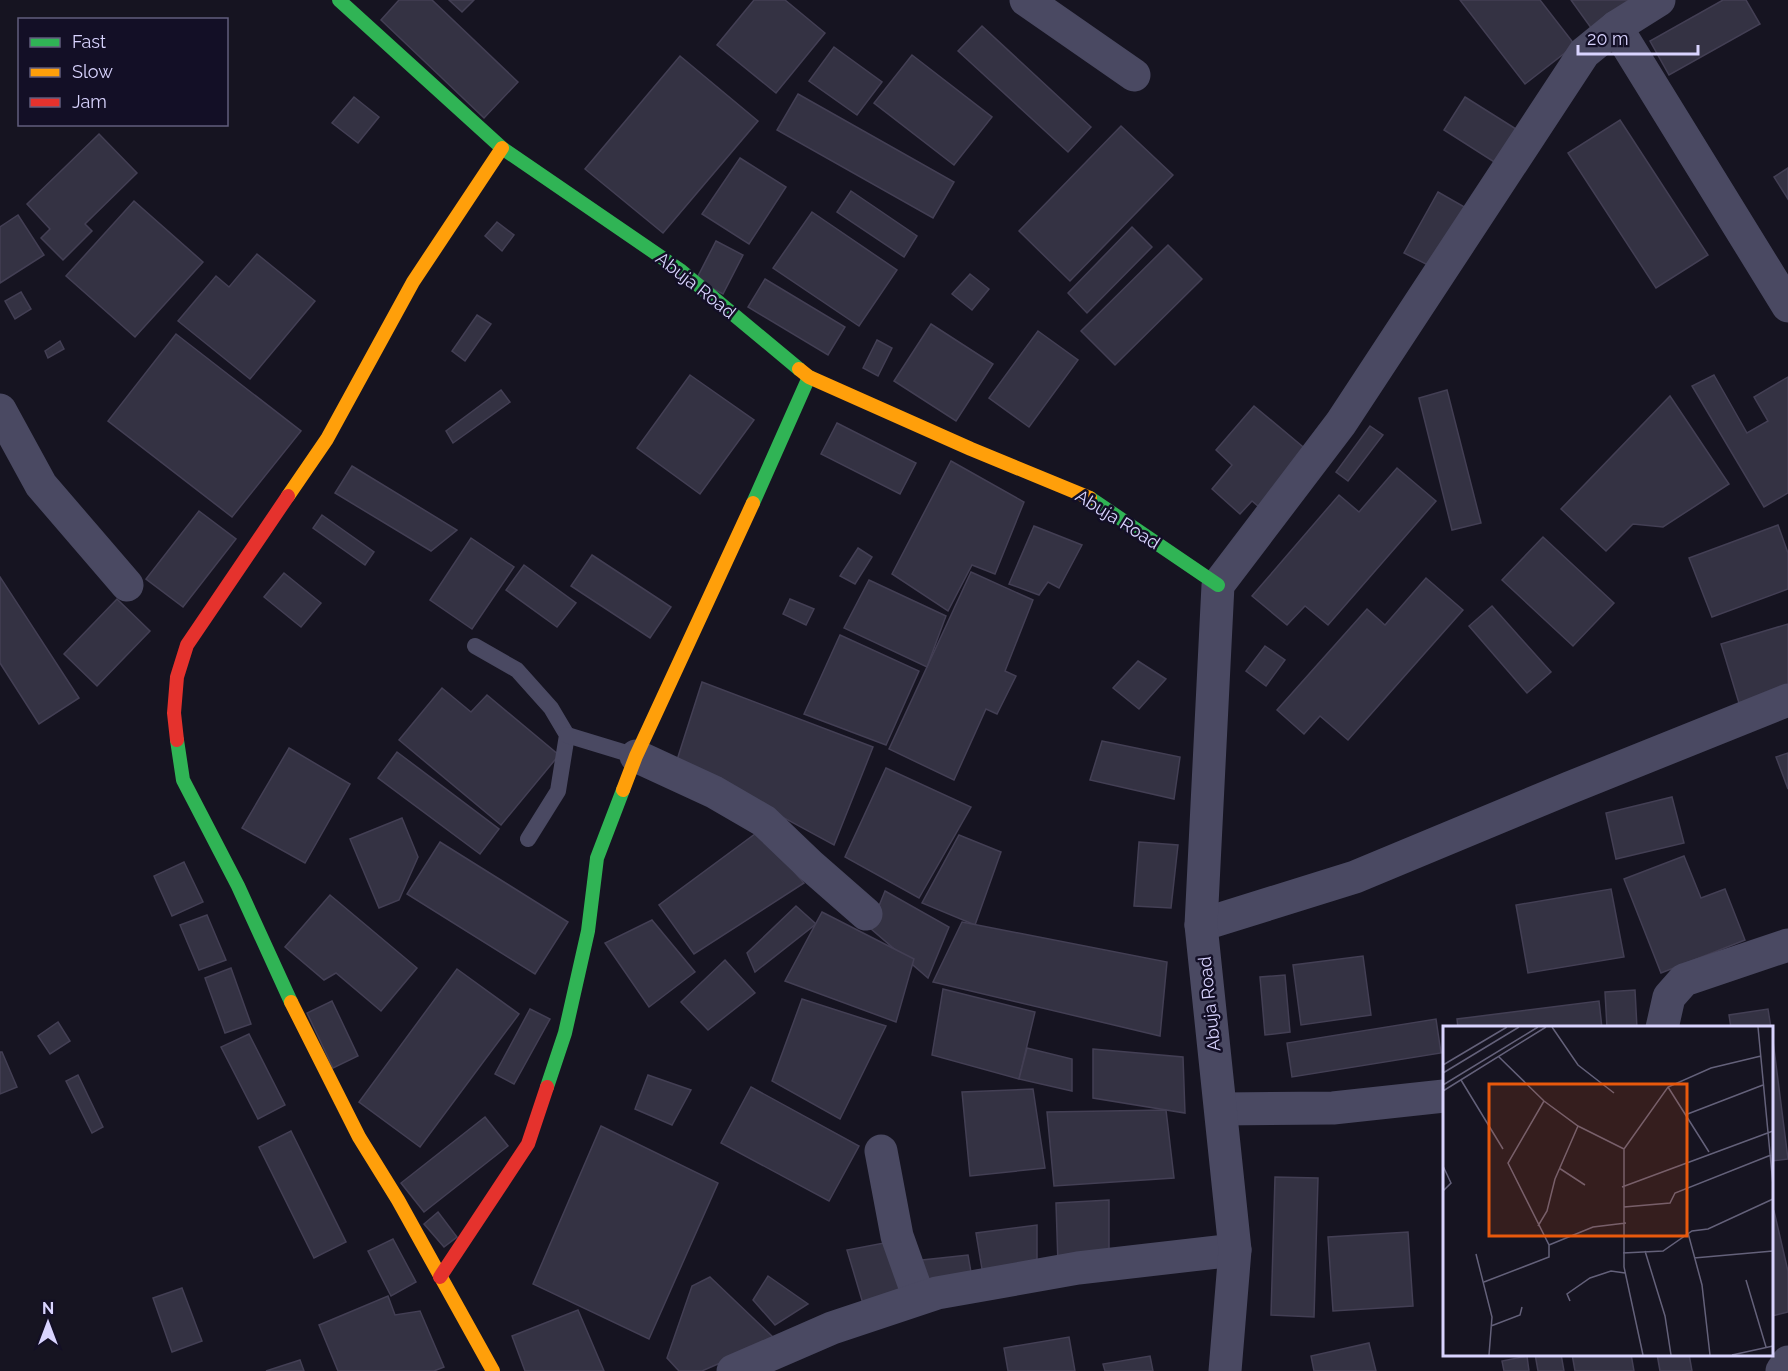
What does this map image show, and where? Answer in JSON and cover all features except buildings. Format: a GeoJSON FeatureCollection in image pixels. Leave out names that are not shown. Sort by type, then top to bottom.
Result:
{"type":"FeatureCollection","features":[{"type":"Feature","properties":{"kind":"street","name":"Abuja Road"},"geometry":{"type":"LineString","coordinates":[[339,0],[502,148],[680,270],[809,376],[971,449],[1085,495],[1218,585],[1201,926],[1235,1250],[1225,1371]]}},
{"type":"Feature","properties":{"kind":"street"},"geometry":{"type":"LineString","coordinates":[[1026,0],[1134,75]]}},
{"type":"Feature","properties":{"kind":"street"},"geometry":{"type":"LineString","coordinates":[[1218,585],[1341,423],[1584,53],[1616,27],[1659,0]]}},
{"type":"Feature","properties":{"kind":"street"},"geometry":{"type":"LineString","coordinates":[[1616,27],[1783,286]]}},
{"type":"Feature","properties":{"kind":"street"},"geometry":{"type":"LineString","coordinates":[[493,1371],[398,1200],[359,1137],[299,1018],[238,886],[183,780],[174,713],[177,677],[187,645],[327,439],[413,282],[502,148]]}},
{"type":"Feature","properties":{"kind":"street"},"geometry":{"type":"LineString","coordinates":[[440,1277],[528,1144],[565,1033],[588,932],[597,858],[636,756],[740,533],[809,376]]}},
{"type":"Feature","properties":{"kind":"street"},"geometry":{"type":"LineString","coordinates":[[0,410],[41,485],[127,585]]}},
{"type":"Feature","properties":{"kind":"street"},"geometry":{"type":"LineString","coordinates":[[1201,926],[1355,877],[1788,700]]}},
{"type":"Feature","properties":{"kind":"street"},"geometry":{"type":"LineString","coordinates":[[636,756],[714,792],[764,821],[866,914]]}},
{"type":"Feature","properties":{"kind":"street"},"geometry":{"type":"LineString","coordinates":[[1662,1026],[1668,997],[1684,980],[1788,945]]}},
{"type":"Feature","properties":{"kind":"street"},"geometry":{"type":"LineString","coordinates":[[1221,1109],[1333,1108],[1443,1096]]}},
{"type":"Feature","properties":{"kind":"street"},"geometry":{"type":"LineString","coordinates":[[881,1151],[897,1236],[919,1298]]}},
{"type":"Feature","properties":{"kind":"street"},"geometry":{"type":"LineString","coordinates":[[733,1371],[832,1328],[937,1293],[1078,1268],[1235,1250]]}},
{"type":"Feature","properties":{"kind":"street"},"geometry":{"type":"LineString","coordinates":[[1782,1371],[1788,1362]]}},
{"type":"Feature","properties":{"kind":"lane"},"geometry":{"type":"LineString","coordinates":[[475,646],[517,669],[551,708],[567,735],[558,791],[528,839]]}},
{"type":"Feature","properties":{"kind":"lane"},"geometry":{"type":"LineString","coordinates":[[567,735],[636,756]]}},
{"type":"Feature","properties":{"kind":"traffic: fast"},"geometry":{"type":"LineString","coordinates":[[339,0],[502,148],[680,270],[799,369]]}},
{"type":"Feature","properties":{"kind":"traffic: fast"},"geometry":{"type":"LineString","coordinates":[[753,503],[809,377]]}},
{"type":"Feature","properties":{"kind":"traffic: fast"},"geometry":{"type":"LineString","coordinates":[[1090,498],[1218,585]]}},
{"type":"Feature","properties":{"kind":"traffic: fast"},"geometry":{"type":"LineString","coordinates":[[177,740],[183,780],[238,886],[291,1002]]}},
{"type":"Feature","properties":{"kind":"traffic: fast"},"geometry":{"type":"LineString","coordinates":[[547,1087],[565,1033],[588,931],[597,858],[623,790]]}},
{"type":"Feature","properties":{"kind":"traffic: slow"},"geometry":{"type":"LineString","coordinates":[[288,496],[327,439],[413,282],[502,148]]}},
{"type":"Feature","properties":{"kind":"traffic: slow"},"geometry":{"type":"LineString","coordinates":[[799,369],[809,377],[971,449],[1090,498]]}},
{"type":"Feature","properties":{"kind":"traffic: slow"},"geometry":{"type":"LineString","coordinates":[[623,790],[636,756],[753,503]]}},
{"type":"Feature","properties":{"kind":"traffic: slow"},"geometry":{"type":"LineString","coordinates":[[291,1002],[359,1137],[398,1200],[493,1371]]}},
{"type":"Feature","properties":{"kind":"traffic: jam"},"geometry":{"type":"LineString","coordinates":[[177,740],[174,713],[177,677],[187,645],[288,496]]}},
{"type":"Feature","properties":{"kind":"traffic: jam"},"geometry":{"type":"LineString","coordinates":[[440,1277],[528,1144],[547,1087]]}}]}
